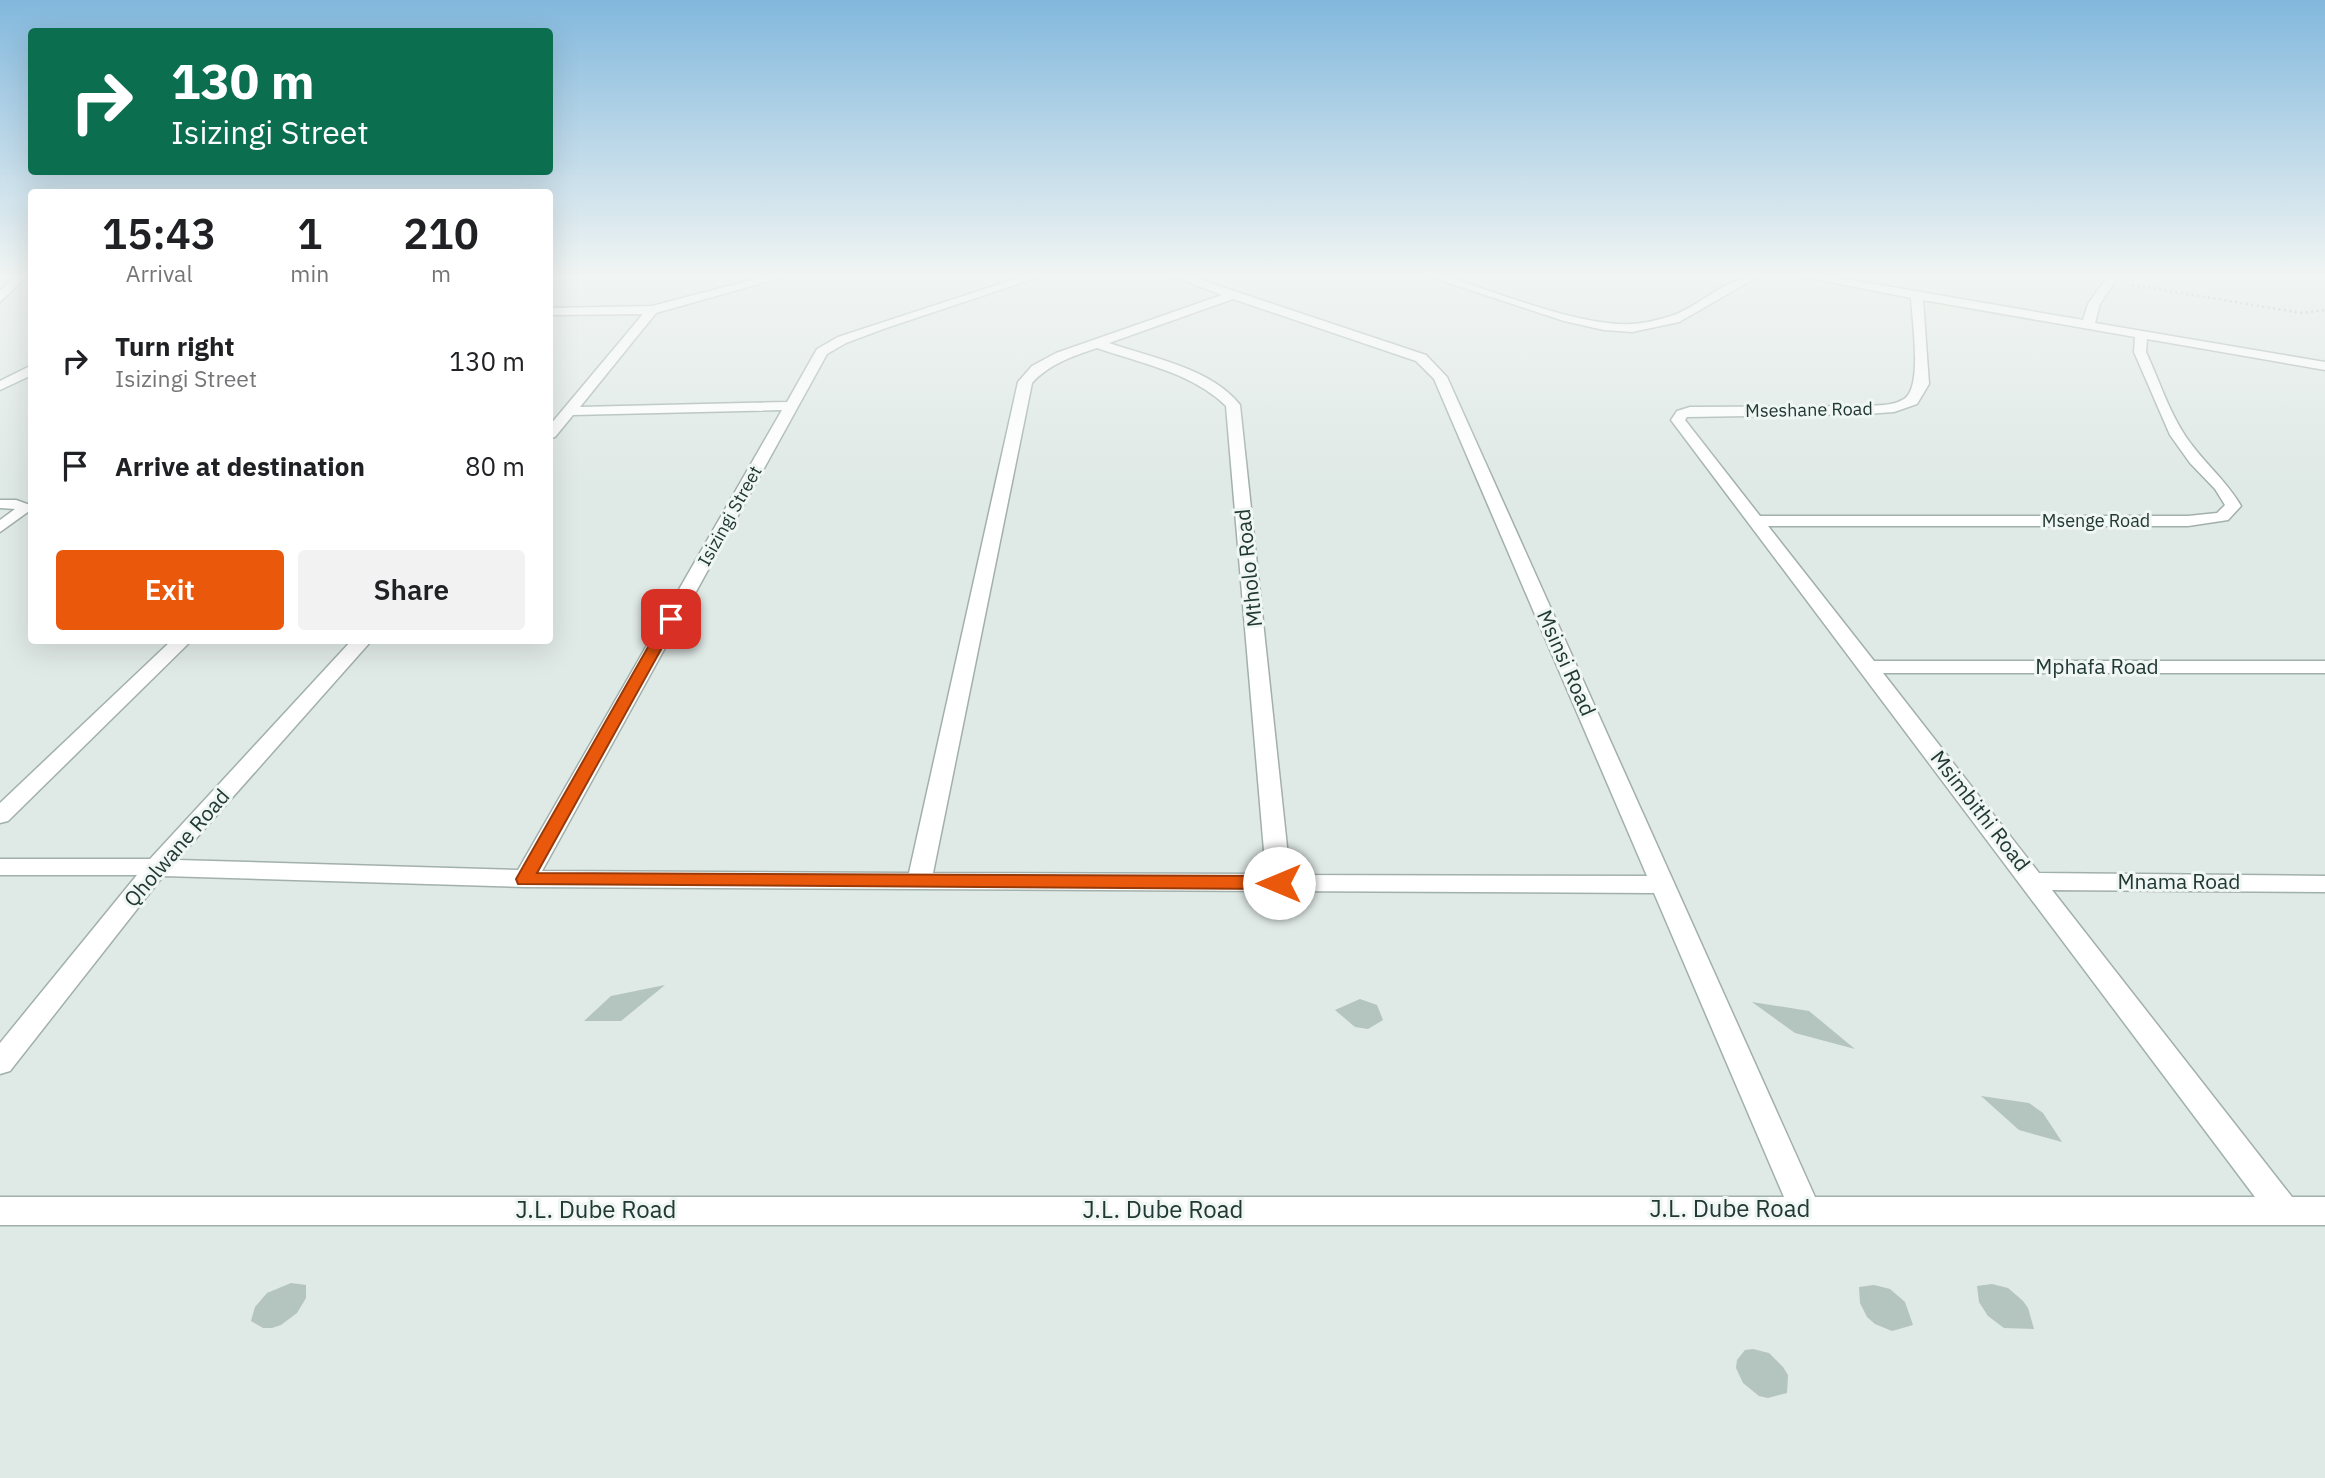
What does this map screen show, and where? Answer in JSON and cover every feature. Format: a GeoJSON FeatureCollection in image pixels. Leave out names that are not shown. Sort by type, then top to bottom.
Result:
{"type":"FeatureCollection","features":[{"type":"Feature","properties":{"kind":"street"},"geometry":{"type":"LineString","coordinates":[[553,431],[624,345]]}},
{"type":"Feature","properties":{"kind":"street","name":"Isizingi Street"},"geometry":{"type":"LineString","coordinates":[[525,879],[822,352],[834,345]]}},
{"type":"Feature","properties":{"kind":"street"},"geometry":{"type":"LineString","coordinates":[[919,881],[1025,382],[1037,369],[1061,356],[1093,345]]}},
{"type":"Feature","properties":{"kind":"street","name":"Mtholo Road"},"geometry":{"type":"LineString","coordinates":[[1099,345],[1206,383],[1225,394],[1233,405],[1279,883]]}},
{"type":"Feature","properties":{"kind":"street","name":"Msinsi Road"},"geometry":{"type":"LineString","coordinates":[[1382,345],[1421,358],[1440,377],[1805,1209]]}},
{"type":"Feature","properties":{"kind":"street","name":"Mseshane Road"},"geometry":{"type":"LineString","coordinates":[[1682,414],[1690,411],[1894,408],[1912,401],[1922,384],[1920,345]]}},
{"type":"Feature","properties":{"kind":"street","name":"Msenge Road"},"geometry":{"type":"LineString","coordinates":[[1756,521],[2188,521],[2222,517],[2232,506],[2222,487],[2194,460],[2177,435],[2140,352],[2140,345]]}},
{"type":"Feature","properties":{"kind":"street"},"geometry":{"type":"LineString","coordinates":[[2200,345],[2325,366]]}},
{"type":"Feature","properties":{"kind":"street"},"geometry":{"type":"LineString","coordinates":[[0,386],[28,371]]}},
{"type":"Feature","properties":{"kind":"street"},"geometry":{"type":"LineString","coordinates":[[571,411],[792,406]]}},
{"type":"Feature","properties":{"kind":"street","name":"Msimbithi Road"},"geometry":{"type":"LineString","coordinates":[[1682,414],[1678,420],[2034,881],[2284,1211]]}},
{"type":"Feature","properties":{"kind":"street"},"geometry":{"type":"LineString","coordinates":[[0,816],[179,644]]}},
{"type":"Feature","properties":{"kind":"street","name":"Qholwane Road"},"geometry":{"type":"LineString","coordinates":[[0,1063],[156,868],[359,644]]}},
{"type":"Feature","properties":{"kind":"street","name":"Mphafa Road"},"geometry":{"type":"LineString","coordinates":[[1869,667],[2325,667]]}},
{"type":"Feature","properties":{"kind":"street"},"geometry":{"type":"LineString","coordinates":[[0,867],[156,868],[525,879],[1662,885]]}},
{"type":"Feature","properties":{"kind":"street","name":"Mnama Road"},"geometry":{"type":"LineString","coordinates":[[2034,881],[2325,884]]}},
{"type":"Feature","properties":{"kind":"street","name":"J.L. Dube Road"},"geometry":{"type":"LineString","coordinates":[[0,1211],[2325,1211]]}},
{"type":"Feature","properties":{"kind":"lane"},"geometry":{"type":"LineString","coordinates":[[0,504],[16,504],[25,508],[0,527]]}},
{"type":"Feature","properties":{"kind":"building"},"geometry":{"type":"Polygon","coordinates":[[[665,985],[621,1021],[584,1021],[611,996],[665,985]]]}},
{"type":"Feature","properties":{"kind":"building"},"geometry":{"type":"Polygon","coordinates":[[[1360,999],[1377,1005],[1383,1020],[1368,1029],[1355,1027],[1335,1010],[1360,999]]]}},
{"type":"Feature","properties":{"kind":"building"},"geometry":{"type":"Polygon","coordinates":[[[1752,1002],[1809,1011],[1855,1049],[1795,1033],[1752,1002]]]}},
{"type":"Feature","properties":{"kind":"building"},"geometry":{"type":"Polygon","coordinates":[[[1981,1096],[2029,1103],[2043,1113],[2062,1142],[2019,1130],[1981,1096]]]}},
{"type":"Feature","properties":{"kind":"building"},"geometry":{"type":"Polygon","coordinates":[[[291,1283],[306,1285],[306,1298],[297,1313],[272,1328],[263,1328],[251,1321],[255,1307],[267,1293],[291,1283]]]}},
{"type":"Feature","properties":{"kind":"building"},"geometry":{"type":"Polygon","coordinates":[[[1992,1284],[2008,1288],[2023,1301],[2034,1329],[2004,1328],[1988,1316],[1979,1302],[1977,1286],[1992,1284]]]}},
{"type":"Feature","properties":{"kind":"building"},"geometry":{"type":"Polygon","coordinates":[[[1874,1285],[1890,1289],[1905,1302],[1913,1325],[1892,1331],[1875,1324],[1867,1317],[1860,1303],[1859,1287],[1874,1285]]]}},
{"type":"Feature","properties":{"kind":"building"},"geometry":{"type":"Polygon","coordinates":[[[1745,1350],[1769,1353],[1783,1367],[1788,1375],[1787,1393],[1768,1398],[1759,1396],[1743,1383],[1736,1368],[1737,1360],[1745,1350]]]}},
{"type":"Feature","properties":{"kind":"route"},"geometry":{"type":"LineString","coordinates":[[671,619],[525,879],[1279,883]]}}]}
